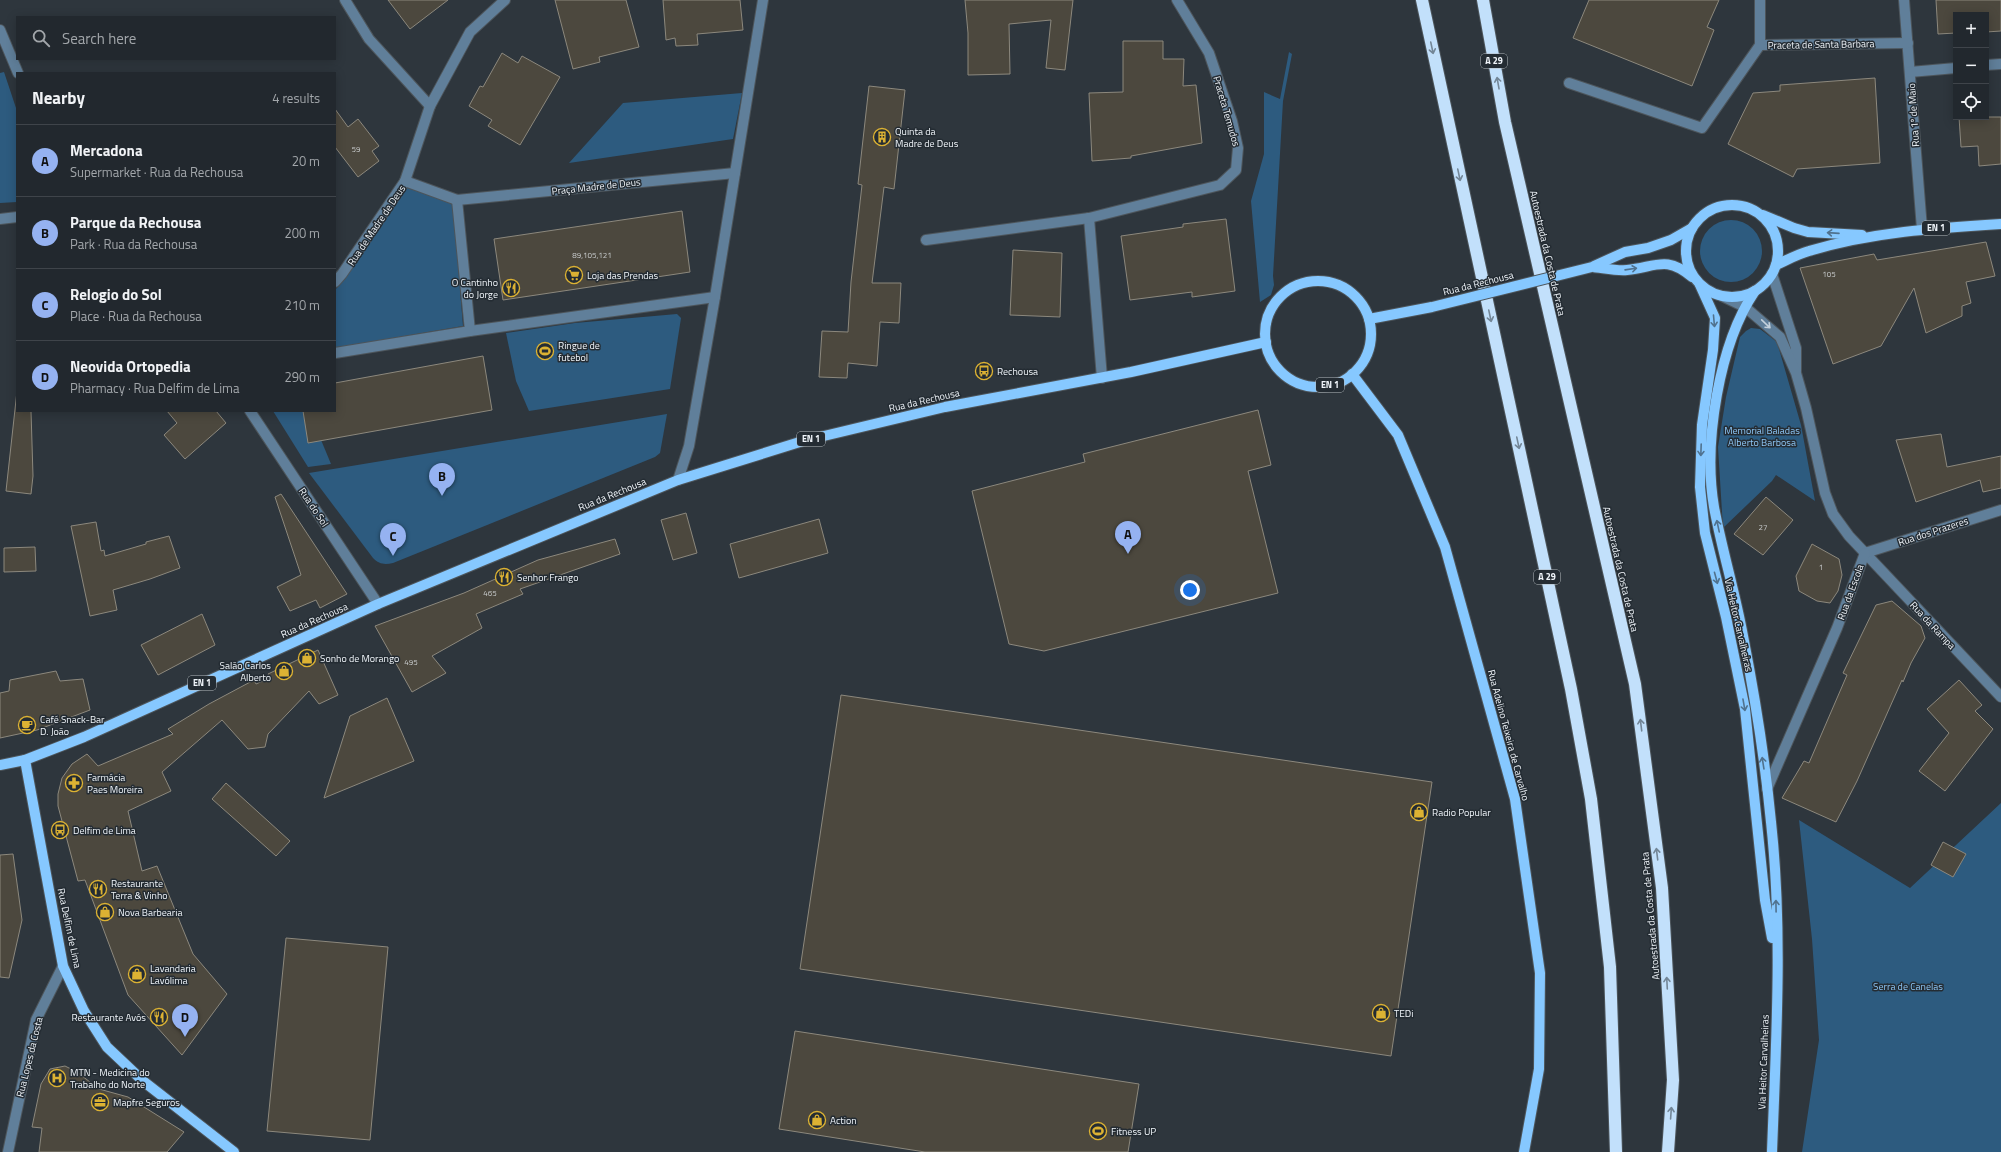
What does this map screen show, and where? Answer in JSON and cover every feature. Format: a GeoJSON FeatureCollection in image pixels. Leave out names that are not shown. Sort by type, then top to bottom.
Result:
{"type":"FeatureCollection","features":[{"type":"Feature","properties":{"kind":"highway","name":"A 29"},"geometry":{"type":"LineString","coordinates":[[1422,0],[1569,681],[1591,799],[1610,967],[1616,1152]]}},
{"type":"Feature","properties":{"kind":"highway","name":"Autoestrada da Costa de Prata"},"geometry":{"type":"LineString","coordinates":[[1484,0],[1505,122],[1635,684],[1662,888],[1673,1080],[1668,1152]]}},
{"type":"Feature","properties":{"kind":"main road","name":"EN 1"},"geometry":{"type":"LineString","coordinates":[[1872,236],[1808,232],[1759,214],[1742,205],[1723,205],[1705,213],[1692,228],[1688,236],[1686,255],[1688,265],[1699,283],[1714,294],[1722,296],[1739,296],[1755,291],[1774,270],[1808,251],[1872,236],[1922,229],[2001,224]]}},
{"type":"Feature","properties":{"kind":"main road","name":"EN 1"},"geometry":{"type":"LineString","coordinates":[[1759,214],[1772,228],[1776,237],[1778,251],[1774,270]]}},
{"type":"Feature","properties":{"kind":"main road","name":"Rua da Rechousa"},"geometry":{"type":"LineString","coordinates":[[1369,319],[1432,307],[1592,267],[1625,252],[1671,240],[1692,228]]}},
{"type":"Feature","properties":{"kind":"main road","name":"Rua da Rechousa"},"geometry":{"type":"LineString","coordinates":[[1592,267],[1626,270],[1666,263],[1682,268],[1699,283]]}},
{"type":"Feature","properties":{"kind":"main road","name":"EN 1"},"geometry":{"type":"LineString","coordinates":[[1315,280],[1333,282],[1349,290],[1361,303],[1369,319],[1371,337],[1367,354],[1352,374],[1329,386],[1312,387],[1296,382],[1282,372],[1271,359],[1266,342],[1266,324],[1272,308],[1283,294],[1298,285],[1315,280]]}},
{"type":"Feature","properties":{"kind":"main road","name":"Via Heitor Carvalheiras"},"geometry":{"type":"LineString","coordinates":[[1699,283],[1715,318],[1713,350],[1702,425],[1700,487],[1704,533],[1726,618],[1745,709],[1765,900],[1778,974]]}},
{"type":"Feature","properties":{"kind":"main road","name":"Via Heitor Carvalheiras"},"geometry":{"type":"LineString","coordinates":[[1755,291],[1745,307],[1727,352],[1719,384],[1711,448],[1714,505],[1743,634],[1767,789],[1776,881],[1778,974],[1772,1152]]}},
{"type":"Feature","properties":{"kind":"main road","name":"Rua da Rechousa"},"geometry":{"type":"LineString","coordinates":[[0,765],[25,760],[84,737],[378,604],[678,480],[803,441],[870,425],[952,406],[1102,378],[1266,342]]}},
{"type":"Feature","properties":{"kind":"main road","name":"Rua Adelino Teixeira de Carvalho"},"geometry":{"type":"LineString","coordinates":[[1352,374],[1398,435],[1445,547],[1515,800],[1540,973],[1540,1069],[1524,1152]]}},
{"type":"Feature","properties":{"kind":"main road","name":"Rua Delfim de Lima"},"geometry":{"type":"LineString","coordinates":[[25,760],[63,966],[84,1010],[107,1047],[143,1081],[234,1152]]}},
{"type":"Feature","properties":{"kind":"street"},"geometry":{"type":"LineString","coordinates":[[345,0],[369,39],[430,106]]}},
{"type":"Feature","properties":{"kind":"street","name":"Rua de Madre de Deus"},"geometry":{"type":"LineString","coordinates":[[336,281],[405,181],[430,106],[470,32],[505,0]]}},
{"type":"Feature","properties":{"kind":"street"},"geometry":{"type":"LineString","coordinates":[[678,480],[689,446],[715,297],[763,0]]}},
{"type":"Feature","properties":{"kind":"street","name":"Praceta Temudos"},"geometry":{"type":"LineString","coordinates":[[926,240],[1088,218],[1220,185],[1236,170],[1238,148],[1232,121],[1209,53],[1177,0]]}},
{"type":"Feature","properties":{"kind":"street"},"geometry":{"type":"LineString","coordinates":[[1760,0],[1760,45]]}},
{"type":"Feature","properties":{"kind":"street","name":"Rua 1º de Maio"},"geometry":{"type":"LineString","coordinates":[[1904,0],[1922,229]]}},
{"type":"Feature","properties":{"kind":"street"},"geometry":{"type":"LineString","coordinates":[[0,30],[18,72]]}},
{"type":"Feature","properties":{"kind":"street","name":"Praceta de Santa Barbara"},"geometry":{"type":"LineString","coordinates":[[1569,83],[1702,128],[1760,45],[1908,43]]}},
{"type":"Feature","properties":{"kind":"street"},"geometry":{"type":"LineString","coordinates":[[1989,65],[2001,64]]}},
{"type":"Feature","properties":{"kind":"street"},"geometry":{"type":"LineString","coordinates":[[1910,72],[1953,68]]}},
{"type":"Feature","properties":{"kind":"street","name":"Praça Madre de Deus"},"geometry":{"type":"LineString","coordinates":[[405,181],[457,200],[735,172]]}},
{"type":"Feature","properties":{"kind":"street"},"geometry":{"type":"LineString","coordinates":[[457,200],[470,331]]}},
{"type":"Feature","properties":{"kind":"street"},"geometry":{"type":"LineString","coordinates":[[0,219],[16,217]]}},
{"type":"Feature","properties":{"kind":"street"},"geometry":{"type":"LineString","coordinates":[[1088,218],[1102,378]]}},
{"type":"Feature","properties":{"kind":"street","name":"Rua da Escola"},"geometry":{"type":"LineString","coordinates":[[1774,270],[1796,348],[1796,373]]}},
{"type":"Feature","properties":{"kind":"street","name":"Rua da Escola"},"geometry":{"type":"LineString","coordinates":[[1722,296],[1745,307],[1780,337],[1796,373],[1825,494],[1833,514],[1849,536],[1865,553],[1838,628],[1767,789]]}},
{"type":"Feature","properties":{"kind":"street"},"geometry":{"type":"LineString","coordinates":[[336,353],[470,331],[715,297]]}},
{"type":"Feature","properties":{"kind":"street","name":"Rua do Sol"},"geometry":{"type":"LineString","coordinates":[[251,412],[378,604]]}},
{"type":"Feature","properties":{"kind":"street","name":"Rua dos Prazeres"},"geometry":{"type":"LineString","coordinates":[[1865,553],[2001,510]]}},
{"type":"Feature","properties":{"kind":"street","name":"Rua da Rampa"},"geometry":{"type":"LineString","coordinates":[[1865,553],[2001,697]]}},
{"type":"Feature","properties":{"kind":"street","name":"Rua Lopes da Costa"},"geometry":{"type":"LineString","coordinates":[[8,1152],[36,1020],[63,966]]}},
{"type":"Feature","properties":{"kind":"green space"},"geometry":{"type":"Polygon","coordinates":[[[1289,52],[1292,54],[1283,101],[1273,276],[1274,285],[1271,295],[1260,302],[1251,201],[1264,154],[1264,92],[1280,99],[1289,52]]]}},
{"type":"Feature","properties":{"kind":"green space"},"geometry":{"type":"Polygon","coordinates":[[[4,72],[16,108],[16,202],[0,203],[0,73],[4,72]]]}},
{"type":"Feature","properties":{"kind":"green space"},"geometry":{"type":"Polygon","coordinates":[[[742,93],[733,139],[569,163],[623,103],[742,93]]]}},
{"type":"Feature","properties":{"kind":"green space"},"geometry":{"type":"Polygon","coordinates":[[[407,187],[453,203],[463,326],[336,348],[336,289],[344,280],[407,187]]]}},
{"type":"Feature","properties":{"kind":"green space"},"geometry":{"type":"Polygon","coordinates":[[[1731,220],[1743,223],[1753,229],[1759,239],[1762,251],[1759,263],[1753,273],[1743,279],[1731,282],[1719,279],[1709,273],[1703,263],[1700,251],[1703,239],[1709,229],[1719,223],[1731,220]]]}},
{"type":"Feature","properties":{"kind":"green space"},"geometry":{"type":"Polygon","coordinates":[[[677,314],[681,318],[670,389],[529,411],[516,381],[506,333],[575,323],[677,314]]]}},
{"type":"Feature","properties":{"kind":"green space","name":"Memorial Baladas Alberto Barbosa"},"geometry":{"type":"Polygon","coordinates":[[[1751,328],[1760,329],[1777,342],[1801,425],[1815,501],[1776,475],[1772,481],[1723,528],[1718,447],[1726,397],[1740,337],[1751,328]]]}},
{"type":"Feature","properties":{"kind":"green space"},"geometry":{"type":"Polygon","coordinates":[[[274,412],[309,412],[331,464],[308,467],[274,412]]]}},
{"type":"Feature","properties":{"kind":"green space"},"geometry":{"type":"Polygon","coordinates":[[[667,414],[660,453],[655,457],[390,564],[377,562],[373,558],[309,473],[667,414]]]}},
{"type":"Feature","properties":{"kind":"green space","name":"Serra de Canelas"},"geometry":{"type":"Polygon","coordinates":[[[2001,803],[2001,1152],[1802,1152],[1819,1040],[1812,939],[1799,820],[1910,888],[2001,803]]]}},
{"type":"Feature","properties":{"kind":"building"},"geometry":{"type":"Polygon","coordinates":[[[388,0],[448,0],[410,29],[388,0]]]}},
{"type":"Feature","properties":{"kind":"building"},"geometry":{"type":"Polygon","coordinates":[[[555,0],[626,0],[639,47],[599,57],[600,62],[573,69],[555,0]]]}},
{"type":"Feature","properties":{"kind":"building"},"geometry":{"type":"Polygon","coordinates":[[[663,0],[740,0],[743,30],[697,34],[698,45],[676,46],[675,38],[666,40],[663,0]]]}},
{"type":"Feature","properties":{"kind":"building"},"geometry":{"type":"Polygon","coordinates":[[[965,0],[1073,0],[1065,70],[1046,68],[1051,20],[1009,24],[1010,74],[968,75],[968,33],[965,0]]]}},
{"type":"Feature","properties":{"kind":"building"},"geometry":{"type":"Polygon","coordinates":[[[1589,0],[1719,0],[1707,27],[1714,30],[1692,86],[1573,38],[1589,0]]]}},
{"type":"Feature","properties":{"kind":"building"},"geometry":{"type":"Polygon","coordinates":[[[1936,0],[2001,0],[2001,31],[1989,32],[1989,12],[1953,12],[1953,33],[1938,34],[1936,0]]]}},
{"type":"Feature","properties":{"kind":"building"},"geometry":{"type":"Polygon","coordinates":[[[1123,41],[1163,41],[1163,59],[1184,59],[1183,86],[1196,85],[1202,143],[1131,156],[1131,158],[1092,161],[1089,93],[1123,92],[1123,41]]]}},
{"type":"Feature","properties":{"kind":"building"},"geometry":{"type":"Polygon","coordinates":[[[502,53],[518,63],[522,56],[560,77],[520,145],[488,126],[492,120],[469,106],[480,86],[483,87],[502,53]]]}},
{"type":"Feature","properties":{"kind":"building"},"geometry":{"type":"Polygon","coordinates":[[[1875,78],[1880,163],[1797,169],[1793,177],[1728,144],[1753,93],[1780,91],[1780,85],[1875,78]]]}},
{"type":"Feature","properties":{"kind":"building"},"geometry":{"type":"Polygon","coordinates":[[[869,86],[905,90],[894,189],[884,187],[872,283],[901,283],[899,323],[880,322],[877,366],[848,363],[847,378],[819,377],[822,331],[848,332],[851,282],[862,185],[858,184],[869,86]]]}},
{"type":"Feature","properties":{"kind":"building"},"geometry":{"type":"Polygon","coordinates":[[[336,110],[348,127],[358,119],[379,146],[372,151],[379,161],[358,177],[336,148],[336,110]]]}},
{"type":"Feature","properties":{"kind":"building"},"geometry":{"type":"Polygon","coordinates":[[[1989,117],[2001,117],[2001,164],[1979,166],[1978,146],[1961,147],[1959,120],[1989,120],[1989,117]]]}},
{"type":"Feature","properties":{"kind":"building"},"geometry":{"type":"Polygon","coordinates":[[[682,211],[690,272],[503,300],[494,239],[682,211]]]}},
{"type":"Feature","properties":{"kind":"building"},"geometry":{"type":"Polygon","coordinates":[[[1226,219],[1235,291],[1192,297],[1192,292],[1130,300],[1121,236],[1183,227],[1183,224],[1226,219]]]}},
{"type":"Feature","properties":{"kind":"building"},"geometry":{"type":"Polygon","coordinates":[[[1986,242],[1995,276],[1966,282],[1971,303],[1962,306],[1962,316],[1926,333],[1914,288],[1881,346],[1833,364],[1800,268],[1874,254],[1877,260],[1986,242]]]}},
{"type":"Feature","properties":{"kind":"building"},"geometry":{"type":"Polygon","coordinates":[[[1013,250],[1062,253],[1060,317],[1010,315],[1013,250]]]}},
{"type":"Feature","properties":{"kind":"building"},"geometry":{"type":"Polygon","coordinates":[[[483,356],[492,410],[308,443],[303,412],[336,412],[336,383],[483,356]]]}},
{"type":"Feature","properties":{"kind":"building"},"geometry":{"type":"Polygon","coordinates":[[[16,400],[16,412],[31,412],[33,476],[31,494],[6,491],[16,400]]]}},
{"type":"Feature","properties":{"kind":"building"},"geometry":{"type":"Polygon","coordinates":[[[1258,410],[1271,465],[1248,471],[1278,593],[1044,651],[1009,644],[972,491],[1085,462],[1083,454],[1258,410]]]}},
{"type":"Feature","properties":{"kind":"building"},"geometry":{"type":"Polygon","coordinates":[[[168,412],[217,412],[226,423],[185,459],[164,435],[177,423],[168,412]]]}},
{"type":"Feature","properties":{"kind":"building"},"geometry":{"type":"Polygon","coordinates":[[[1941,434],[1947,467],[2001,456],[2001,488],[1983,492],[1980,480],[1916,502],[1896,440],[1941,434]]]}},
{"type":"Feature","properties":{"kind":"building"},"geometry":{"type":"Polygon","coordinates":[[[281,494],[347,594],[320,608],[316,600],[290,611],[277,587],[301,575],[275,497],[281,494]]]}},
{"type":"Feature","properties":{"kind":"building"},"geometry":{"type":"Polygon","coordinates":[[[1766,497],[1793,520],[1763,555],[1734,534],[1766,497]]]}},
{"type":"Feature","properties":{"kind":"building"},"geometry":{"type":"Polygon","coordinates":[[[686,513],[697,553],[673,560],[661,520],[686,513]]]}},
{"type":"Feature","properties":{"kind":"building"},"geometry":{"type":"Polygon","coordinates":[[[819,519],[828,553],[739,578],[730,544],[819,519]]]}},
{"type":"Feature","properties":{"kind":"building"},"geometry":{"type":"Polygon","coordinates":[[[96,522],[101,551],[104,550],[105,556],[169,536],[180,568],[113,590],[117,610],[90,616],[71,526],[96,522]]]}},
{"type":"Feature","properties":{"kind":"building"},"geometry":{"type":"Polygon","coordinates":[[[615,539],[620,554],[520,589],[523,594],[476,614],[482,628],[432,656],[446,673],[412,692],[375,626],[464,593],[538,560],[615,539]]]}},
{"type":"Feature","properties":{"kind":"building"},"geometry":{"type":"Polygon","coordinates":[[[1812,544],[1839,559],[1842,575],[1838,591],[1830,603],[1817,601],[1799,591],[1796,576],[1812,544]]]}},
{"type":"Feature","properties":{"kind":"building"},"geometry":{"type":"Polygon","coordinates":[[[35,547],[36,571],[4,572],[4,548],[35,547]]]}},
{"type":"Feature","properties":{"kind":"building"},"geometry":{"type":"Polygon","coordinates":[[[1892,601],[1921,626],[1925,638],[1911,663],[1903,682],[1902,680],[1857,781],[1836,822],[1782,798],[1804,761],[1809,763],[1847,675],[1843,673],[1876,605],[1892,601]]]}},
{"type":"Feature","properties":{"kind":"building"},"geometry":{"type":"Polygon","coordinates":[[[202,614],[215,645],[158,675],[141,645],[202,614]]]}},
{"type":"Feature","properties":{"kind":"building"},"geometry":{"type":"Polygon","coordinates":[[[318,650],[338,695],[319,704],[309,691],[268,734],[265,747],[248,749],[222,720],[162,772],[171,791],[128,811],[142,871],[157,866],[193,954],[227,994],[182,1055],[128,995],[85,880],[78,881],[58,806],[58,794],[62,778],[72,764],[87,754],[98,766],[173,734],[168,729],[209,704],[254,680],[256,684],[270,678],[268,674],[318,650]]]}},
{"type":"Feature","properties":{"kind":"building"},"geometry":{"type":"Polygon","coordinates":[[[56,671],[60,681],[83,679],[90,710],[37,730],[0,738],[0,693],[9,691],[10,680],[56,671]]]}},
{"type":"Feature","properties":{"kind":"building"},"geometry":{"type":"Polygon","coordinates":[[[1959,680],[1982,705],[1975,711],[1993,729],[1945,791],[1919,771],[1949,733],[1927,709],[1959,680]]]}},
{"type":"Feature","properties":{"kind":"building"},"geometry":{"type":"Polygon","coordinates":[[[841,695],[1432,782],[1391,1056],[800,969],[841,695]]]}},
{"type":"Feature","properties":{"kind":"building"},"geometry":{"type":"Polygon","coordinates":[[[387,698],[414,761],[324,798],[350,716],[387,698]]]}},
{"type":"Feature","properties":{"kind":"building"},"geometry":{"type":"Polygon","coordinates":[[[226,783],[290,841],[276,856],[212,799],[226,783]]]}},
{"type":"Feature","properties":{"kind":"building"},"geometry":{"type":"Polygon","coordinates":[[[1943,842],[1966,854],[1953,877],[1931,865],[1943,842]]]}},
{"type":"Feature","properties":{"kind":"building"},"geometry":{"type":"Polygon","coordinates":[[[13,854],[22,920],[9,978],[0,977],[0,855],[13,854]]]}},
{"type":"Feature","properties":{"kind":"building"},"geometry":{"type":"Polygon","coordinates":[[[286,938],[388,947],[370,1140],[267,1131],[286,938]]]}},
{"type":"Feature","properties":{"kind":"building"},"geometry":{"type":"Polygon","coordinates":[[[795,1031],[1139,1084],[1128,1152],[925,1152],[779,1129],[795,1031]]]}},
{"type":"Feature","properties":{"kind":"building"},"geometry":{"type":"Polygon","coordinates":[[[65,1066],[77,1072],[99,1089],[128,1097],[184,1132],[167,1152],[39,1152],[42,1128],[32,1127],[41,1084],[50,1069],[65,1066]]]}},
{"type":"Feature","properties":{"kind":"place","name":"Quinta da Madre de Deus"},"geometry":{"type":"Point","coordinates":[882,137]}},
{"type":"Feature","properties":{"kind":"place","name":"Loja das Prendas"},"geometry":{"type":"Point","coordinates":[574,275]}},
{"type":"Feature","properties":{"kind":"place","name":"O Cantinho do Jorge"},"geometry":{"type":"Point","coordinates":[511,288]}},
{"type":"Feature","properties":{"kind":"place","name":"Ringue de futebol"},"geometry":{"type":"Point","coordinates":[545,351]}},
{"type":"Feature","properties":{"kind":"place","name":"Rechousa"},"geometry":{"type":"Point","coordinates":[984,371]}},
{"type":"Feature","properties":{"kind":"place","name":"Parque da Rechousa"},"geometry":{"type":"Point","coordinates":[442,496]}},
{"type":"Feature","properties":{"kind":"place","name":"Mercadona"},"geometry":{"type":"Point","coordinates":[1128,554]}},
{"type":"Feature","properties":{"kind":"place","name":"Relogio do Sol"},"geometry":{"type":"Point","coordinates":[393,556]}},
{"type":"Feature","properties":{"kind":"place","name":"Senhor Frango"},"geometry":{"type":"Point","coordinates":[504,577]}},
{"type":"Feature","properties":{"kind":"place","name":"Sonho de Morango"},"geometry":{"type":"Point","coordinates":[307,658]}},
{"type":"Feature","properties":{"kind":"place","name":"Salão Carlos Alberto"},"geometry":{"type":"Point","coordinates":[284,671]}},
{"type":"Feature","properties":{"kind":"place","name":"Café Snack-Bar D. João"},"geometry":{"type":"Point","coordinates":[27,725]}},
{"type":"Feature","properties":{"kind":"place","name":"Farmácia Paes Moreira"},"geometry":{"type":"Point","coordinates":[74,783]}},
{"type":"Feature","properties":{"kind":"place","name":"Radio Popular"},"geometry":{"type":"Point","coordinates":[1419,812]}},
{"type":"Feature","properties":{"kind":"place","name":"Delfim de Lima"},"geometry":{"type":"Point","coordinates":[60,830]}},
{"type":"Feature","properties":{"kind":"place","name":"Restaurante Terra & Vinho"},"geometry":{"type":"Point","coordinates":[98,889]}},
{"type":"Feature","properties":{"kind":"place","name":"Nova Barbearia"},"geometry":{"type":"Point","coordinates":[105,912]}},
{"type":"Feature","properties":{"kind":"place","name":"Lavandaria Lavólima"},"geometry":{"type":"Point","coordinates":[137,974]}},
{"type":"Feature","properties":{"kind":"place","name":"TEDi"},"geometry":{"type":"Point","coordinates":[1381,1013]}},
{"type":"Feature","properties":{"kind":"place","name":"Restaurante Avós"},"geometry":{"type":"Point","coordinates":[159,1017]}},
{"type":"Feature","properties":{"kind":"place","name":"Neovida Ortopedia"},"geometry":{"type":"Point","coordinates":[185,1037]}},
{"type":"Feature","properties":{"kind":"place","name":"MTN - Medicina do Trabalho do Norte"},"geometry":{"type":"Point","coordinates":[57,1078]}},
{"type":"Feature","properties":{"kind":"place","name":"Mapfre Seguros"},"geometry":{"type":"Point","coordinates":[100,1102]}},
{"type":"Feature","properties":{"kind":"place","name":"Action"},"geometry":{"type":"Point","coordinates":[817,1120]}},
{"type":"Feature","properties":{"kind":"place","name":"Fitness UP"},"geometry":{"type":"Point","coordinates":[1098,1131]}}]}
